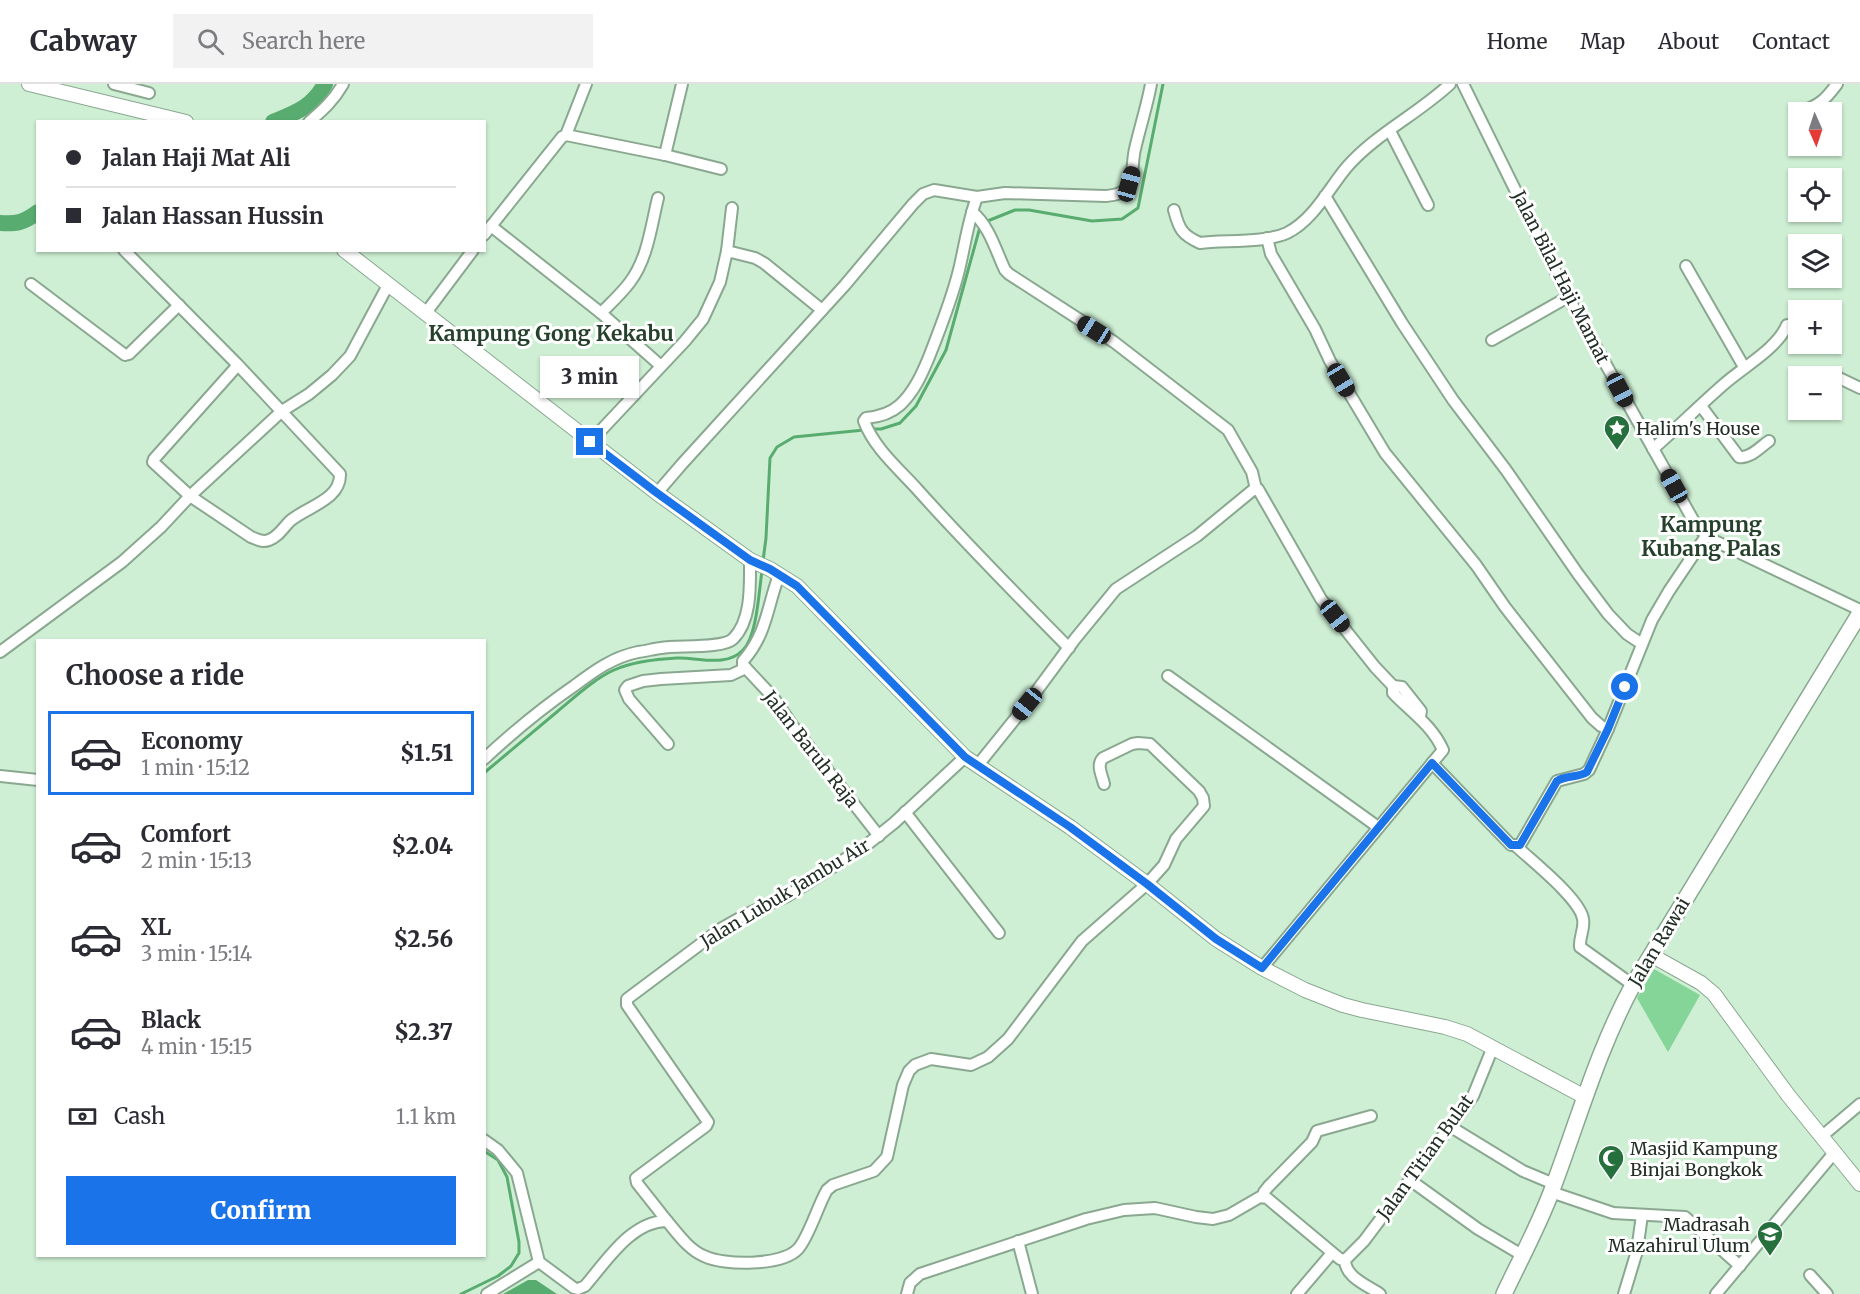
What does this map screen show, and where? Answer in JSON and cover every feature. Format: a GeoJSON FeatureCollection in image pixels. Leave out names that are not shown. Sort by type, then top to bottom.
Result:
{"type":"FeatureCollection","features":[{"type":"Feature","properties":{"kind":"main road","name":"Jalan Rawai"},"geometry":{"type":"LineString","coordinates":[[1504,1294],[1552,1188],[1613,1023],[1633,985],[1860,611]]}},
{"type":"Feature","properties":{"kind":"street"},"geometry":{"type":"LineString","coordinates":[[29,84],[73,89],[168,119]]}},
{"type":"Feature","properties":{"kind":"street"},"geometry":{"type":"LineString","coordinates":[[114,84],[149,93]]}},
{"type":"Feature","properties":{"kind":"street"},"geometry":{"type":"LineString","coordinates":[[312,120],[326,109],[343,84]]}},
{"type":"Feature","properties":{"kind":"street"},"geometry":{"type":"LineString","coordinates":[[586,84],[566,135],[562,137],[488,230],[601,313],[661,366]]}},
{"type":"Feature","properties":{"kind":"street"},"geometry":{"type":"LineString","coordinates":[[665,155],[682,84]]}},
{"type":"Feature","properties":{"kind":"street"},"geometry":{"type":"LineString","coordinates":[[657,493],[923,194],[934,190],[977,197],[1005,193],[1106,196],[1122,192],[1129,184],[1134,152],[1151,84]]}},
{"type":"Feature","properties":{"kind":"street"},"geometry":{"type":"LineString","coordinates":[[1174,210],[1178,226],[1190,238],[1200,243],[1268,238],[1286,233],[1302,224],[1358,155],[1422,108],[1450,84]]}},
{"type":"Feature","properties":{"kind":"street","name":"Jalan Bilal Haji Mamat"},"geometry":{"type":"LineString","coordinates":[[1463,84],[1569,297],[1697,527],[1706,536],[1860,611]]}},
{"type":"Feature","properties":{"kind":"street"},"geometry":{"type":"LineString","coordinates":[[1823,102],[1837,84]]}},
{"type":"Feature","properties":{"kind":"street"},"geometry":{"type":"LineString","coordinates":[[1390,131],[1428,205]]}},
{"type":"Feature","properties":{"kind":"street"},"geometry":{"type":"LineString","coordinates":[[566,135],[721,169]]}},
{"type":"Feature","properties":{"kind":"street"},"geometry":{"type":"LineString","coordinates":[[1325,196],[1452,400],[1506,470],[1608,614],[1626,634],[1642,644]]}},
{"type":"Feature","properties":{"kind":"street"},"geometry":{"type":"LineString","coordinates":[[977,197],[975,214],[959,271],[938,335],[921,376],[900,405],[880,416],[866,418],[864,421],[872,437],[951,526],[1069,648]]}},
{"type":"Feature","properties":{"kind":"street"},"geometry":{"type":"LineString","coordinates":[[601,313],[629,283],[644,256],[658,198]]}},
{"type":"Feature","properties":{"kind":"street"},"geometry":{"type":"LineString","coordinates":[[590,442],[694,331],[707,313],[720,282],[727,251],[732,208]]}},
{"type":"Feature","properties":{"kind":"street"},"geometry":{"type":"LineString","coordinates":[[975,214],[988,233],[1008,274],[1114,342],[1228,430],[1252,472],[1256,489],[1321,599],[1393,686],[1402,687],[1421,711],[1419,716],[1437,738],[1443,750],[1262,968]]}},
{"type":"Feature","properties":{"kind":"street"},"geometry":{"type":"LineString","coordinates":[[1268,238],[1271,254],[1311,321],[1330,361],[1385,453],[1476,565],[1505,607],[1592,718],[1608,729]]}},
{"type":"Feature","properties":{"kind":"street"},"geometry":{"type":"LineString","coordinates":[[727,251],[755,258],[764,263],[822,310]]}},
{"type":"Feature","properties":{"kind":"street"},"geometry":{"type":"LineString","coordinates":[[126,252],[238,365],[338,471],[340,478],[336,489],[313,509],[290,521],[275,537],[263,541],[250,537],[190,496],[154,465],[153,460],[238,365]]}},
{"type":"Feature","properties":{"kind":"street"},"geometry":{"type":"LineString","coordinates":[[347,252],[657,493],[752,561],[797,586],[965,757],[1070,827],[1147,884],[1198,927],[1262,968],[1305,990],[1343,1005],[1445,1027],[1477,1038],[1585,1097]]}},
{"type":"Feature","properties":{"kind":"street"},"geometry":{"type":"LineString","coordinates":[[424,314],[471,252]]}},
{"type":"Feature","properties":{"kind":"street"},"geometry":{"type":"LineString","coordinates":[[1686,266],[1744,367]]}},
{"type":"Feature","properties":{"kind":"street"},"geometry":{"type":"LineString","coordinates":[[31,284],[125,355],[129,354],[179,305]]}},
{"type":"Feature","properties":{"kind":"street"},"geometry":{"type":"LineString","coordinates":[[0,652],[122,562],[282,411],[309,394],[332,375],[350,356],[388,285]]}},
{"type":"Feature","properties":{"kind":"street"},"geometry":{"type":"LineString","coordinates":[[1492,340],[1569,297]]}},
{"type":"Feature","properties":{"kind":"street"},"geometry":{"type":"LineString","coordinates":[[1653,450],[1744,367],[1774,345],[1783,335],[1787,325]]}},
{"type":"Feature","properties":{"kind":"street"},"geometry":{"type":"LineString","coordinates":[[1842,379],[1860,388]]}},
{"type":"Feature","properties":{"kind":"street"},"geometry":{"type":"LineString","coordinates":[[1701,406],[1742,459],[1768,441]]}},
{"type":"Feature","properties":{"kind":"street"},"geometry":{"type":"LineString","coordinates":[[978,765],[1116,589],[1197,536],[1256,489]]}},
{"type":"Feature","properties":{"kind":"street"},"geometry":{"type":"LineString","coordinates":[[1514,846],[1521,844],[1557,781],[1587,772],[1608,729],[1652,620],[1706,536]]}},
{"type":"Feature","properties":{"kind":"street"},"geometry":{"type":"LineString","coordinates":[[486,757],[542,708],[608,662],[625,655],[661,648],[717,645],[732,640],[747,610],[752,561]]}},
{"type":"Feature","properties":{"kind":"street"},"geometry":{"type":"LineString","coordinates":[[668,744],[629,699],[626,690],[628,686],[661,679],[731,675],[744,666],[761,636],[775,572]]}},
{"type":"Feature","properties":{"kind":"street","name":"Jalan Baruh Raja"},"geometry":{"type":"LineString","coordinates":[[744,666],[773,697],[792,725],[879,836]]}},
{"type":"Feature","properties":{"kind":"street"},"geometry":{"type":"LineString","coordinates":[[1168,676],[1378,827]]}},
{"type":"Feature","properties":{"kind":"street"},"geometry":{"type":"LineString","coordinates":[[486,1141],[498,1150],[517,1173],[539,1262],[574,1288],[582,1288],[631,1235],[650,1223],[667,1221],[692,1250],[704,1257],[716,1260],[756,1262],[784,1257],[792,1253],[802,1243],[827,1190],[833,1185],[874,1171],[887,1157],[903,1085],[909,1071],[915,1065],[931,1059],[971,1065],[988,1057],[1008,1039],[1082,941],[1147,884],[1164,865],[1179,834],[1204,806],[1199,791],[1150,744],[1132,744],[1100,761],[1104,784]]}},
{"type":"Feature","properties":{"kind":"street","name":"Jalan Lubuk Jambu Air"},"geometry":{"type":"LineString","coordinates":[[667,1221],[637,1183],[636,1178],[706,1126],[708,1122],[627,1005],[628,998],[722,928],[787,896],[879,836],[965,757]]}},
{"type":"Feature","properties":{"kind":"street"},"geometry":{"type":"LineString","coordinates":[[1432,763],[1580,909],[1584,923],[1580,947],[1633,985]]}},
{"type":"Feature","properties":{"kind":"street"},"geometry":{"type":"LineString","coordinates":[[0,776],[36,780]]}},
{"type":"Feature","properties":{"kind":"street"},"geometry":{"type":"LineString","coordinates":[[905,812],[999,933]]}},
{"type":"Feature","properties":{"kind":"street"},"geometry":{"type":"LineString","coordinates":[[1651,955],[1701,983],[1714,994],[1788,1095],[1860,1184]]}},
{"type":"Feature","properties":{"kind":"street","name":"Jalan Titian Bulat"},"geometry":{"type":"LineString","coordinates":[[1345,1260],[1364,1240],[1473,1096],[1493,1047]]}},
{"type":"Feature","properties":{"kind":"street"},"geometry":{"type":"LineString","coordinates":[[1821,1137],[1860,1104]]}},
{"type":"Feature","properties":{"kind":"street"},"geometry":{"type":"LineString","coordinates":[[1263,1197],[1268,1187],[1312,1142],[1317,1131],[1371,1116]]}},
{"type":"Feature","properties":{"kind":"street"},"geometry":{"type":"LineString","coordinates":[[1451,1127],[1552,1188],[1613,1213],[1685,1217],[1740,1266]]}},
{"type":"Feature","properties":{"kind":"street"},"geometry":{"type":"LineString","coordinates":[[1716,1294],[1834,1153]]}},
{"type":"Feature","properties":{"kind":"street"},"geometry":{"type":"LineString","coordinates":[[1410,1180],[1478,1229],[1522,1255]]}},
{"type":"Feature","properties":{"kind":"street"},"geometry":{"type":"LineString","coordinates":[[907,1294],[910,1282],[920,1274],[1086,1218],[1124,1210],[1155,1208],[1196,1217],[1221,1218],[1255,1198],[1263,1197],[1303,1227],[1332,1253],[1345,1260],[1349,1273],[1380,1294]]}},
{"type":"Feature","properties":{"kind":"street"},"geometry":{"type":"LineString","coordinates":[[1624,1294],[1637,1251],[1642,1215]]}},
{"type":"Feature","properties":{"kind":"street"},"geometry":{"type":"LineString","coordinates":[[1018,1241],[1032,1294]]}},
{"type":"Feature","properties":{"kind":"street"},"geometry":{"type":"LineString","coordinates":[[1297,1294],[1332,1253]]}},
{"type":"Feature","properties":{"kind":"street"},"geometry":{"type":"LineString","coordinates":[[487,1294],[539,1262]]}},
{"type":"Feature","properties":{"kind":"street"},"geometry":{"type":"LineString","coordinates":[[1810,1275],[1827,1294]]}},
{"type":"Feature","properties":{"kind":"shaded area"},"geometry":{"type":"Polygon","coordinates":[[[1654,969],[1700,995],[1668,1052],[1637,998],[1654,969]]]}},
{"type":"Feature","properties":{"kind":"shaded area"},"geometry":{"type":"Polygon","coordinates":[[[528,1280],[536,1280],[557,1294],[503,1294],[528,1280]]]}},
{"type":"Feature","properties":{"kind":"waterway"},"geometry":{"type":"LineString","coordinates":[[278,120],[297,112],[309,103],[325,84]]}},
{"type":"Feature","properties":{"kind":"waterway"},"geometry":{"type":"LineString","coordinates":[[985,222],[1015,210],[1029,210],[1092,221],[1122,219],[1138,208],[1163,84]]}},
{"type":"Feature","properties":{"kind":"waterway"},"geometry":{"type":"LineString","coordinates":[[0,223],[20,222],[36,213]]}},
{"type":"Feature","properties":{"kind":"waterway"},"geometry":{"type":"LineString","coordinates":[[870,429],[881,429],[900,423],[916,406],[946,350],[980,227]]}},
{"type":"Feature","properties":{"kind":"waterway"},"geometry":{"type":"LineString","coordinates":[[763,561],[770,458],[777,447],[794,437],[864,430]]}},
{"type":"Feature","properties":{"kind":"waterway"},"geometry":{"type":"LineString","coordinates":[[486,771],[585,689],[614,670],[653,660],[728,659],[743,650],[748,644],[757,613],[762,571]]}},
{"type":"Feature","properties":{"kind":"waterway"},"geometry":{"type":"LineString","coordinates":[[461,1294],[498,1276],[511,1266],[519,1253],[507,1177],[498,1160],[486,1152]]}},
{"type":"Feature","properties":{"kind":"place","name":"Halim's House"},"geometry":{"type":"Point","coordinates":[1617,451]}},
{"type":"Feature","properties":{"kind":"place","name":"Masjid Kampung Binjai Bongkok"},"geometry":{"type":"Point","coordinates":[1611,1181]}},
{"type":"Feature","properties":{"kind":"place","name":"Madrasah Mazahirul Ulum"},"geometry":{"type":"Point","coordinates":[1770,1257]}},
{"type":"Feature","properties":{"kind":"district","name":"Kampung Gong Kekabu"},"geometry":{"type":"Point","coordinates":[551,333]}},
{"type":"Feature","properties":{"kind":"district","name":"Kampung Kubang Palas"},"geometry":{"type":"Point","coordinates":[1711,536]}},
{"type":"Feature","properties":{"kind":"route"},"geometry":{"type":"LineString","coordinates":[[590,442],[750,560],[770,569],[797,586],[965,757],[1070,827],[1147,884],[1198,927],[1262,968],[1432,763],[1511,845],[1520,845],[1557,781],[1587,772],[1625,687]]}}]}
